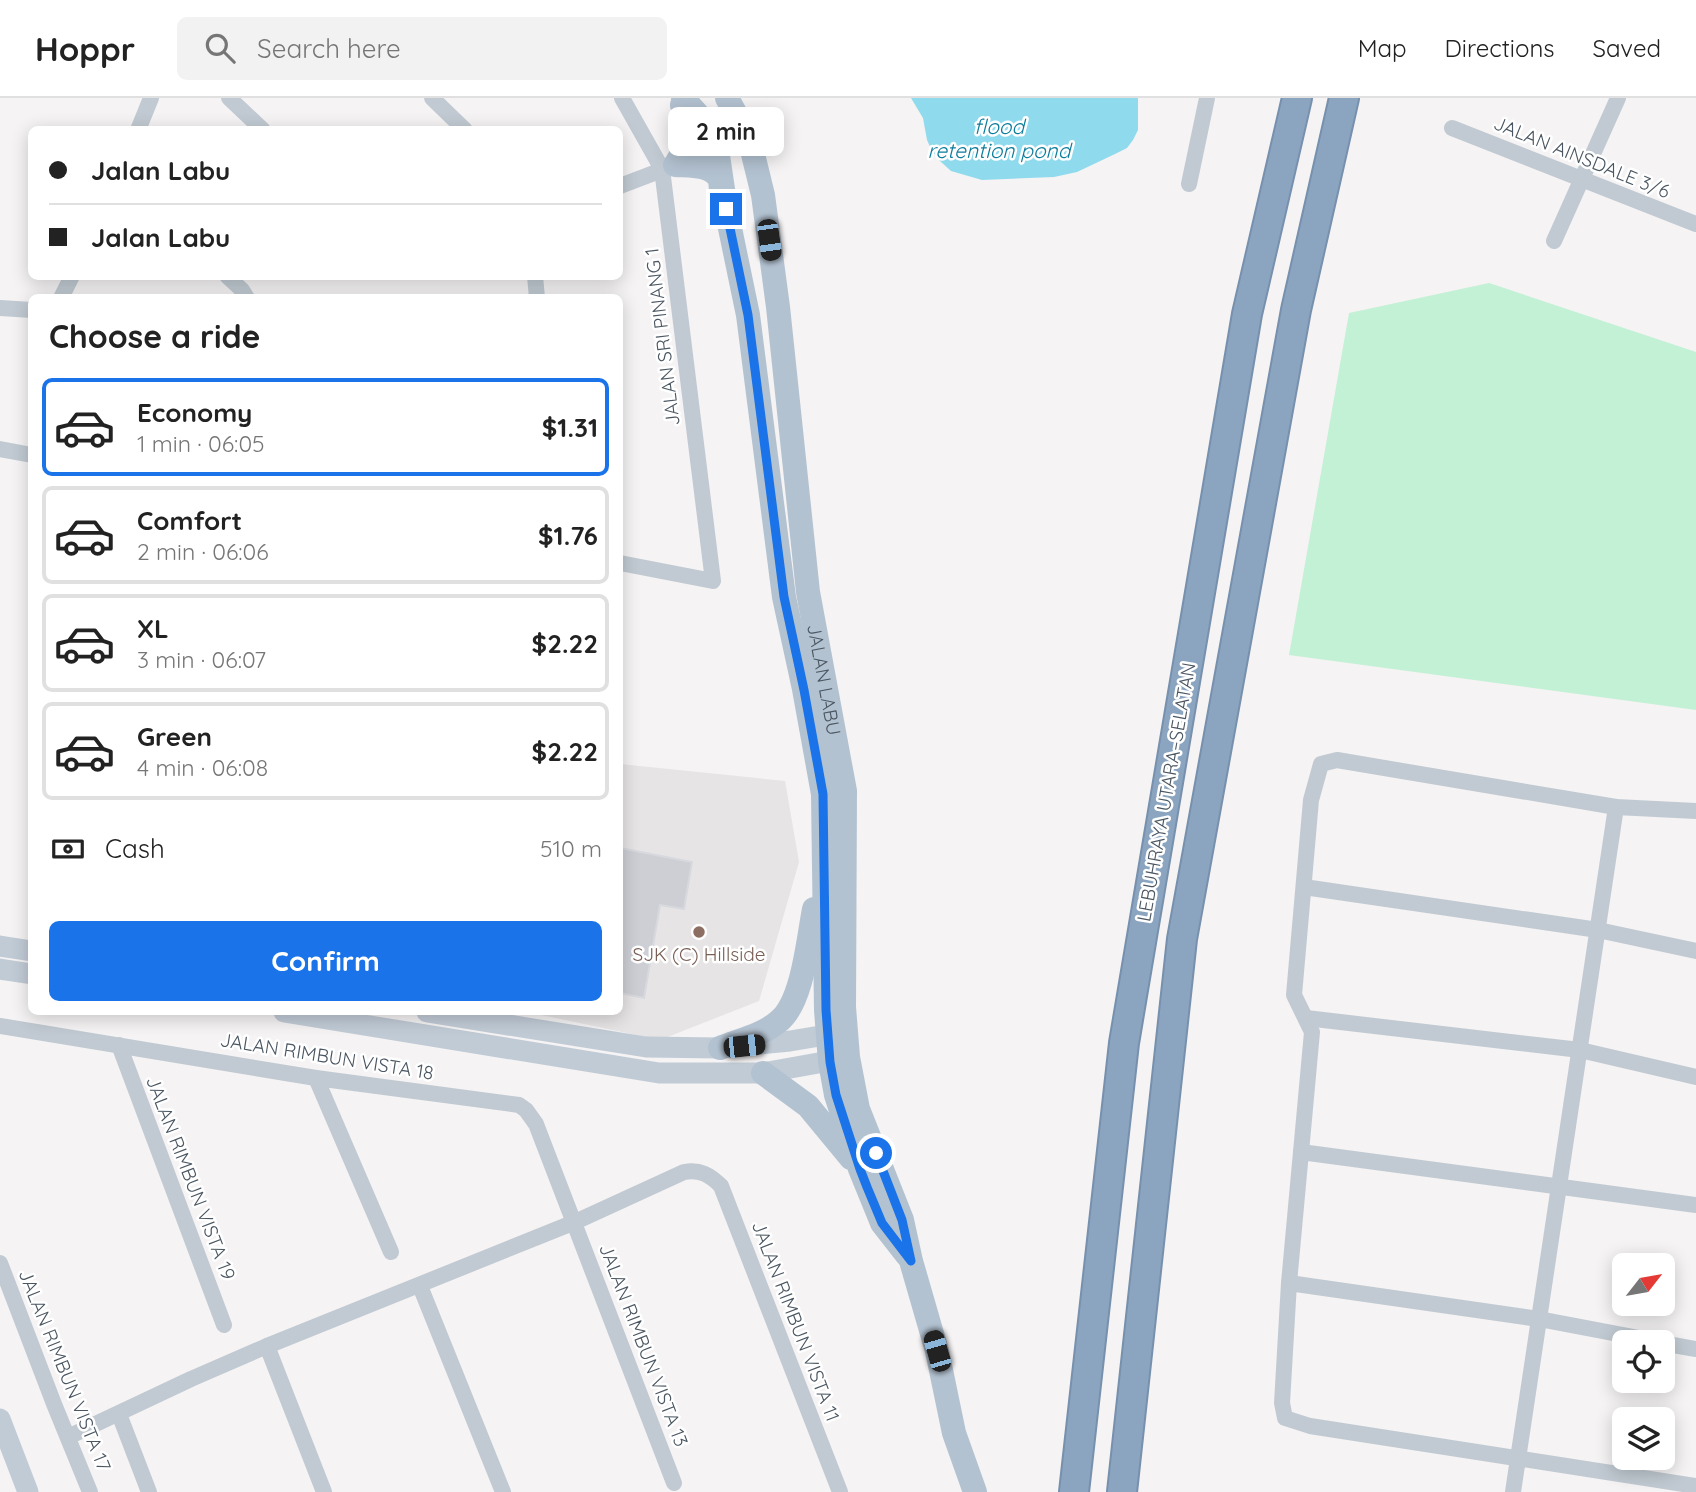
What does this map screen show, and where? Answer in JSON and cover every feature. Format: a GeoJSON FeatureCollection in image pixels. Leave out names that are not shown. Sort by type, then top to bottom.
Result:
{"type":"FeatureCollection","features":[{"type":"Feature","properties":{"kind":"highway","name":"LEBUHRAYA UTARA–SELATAN"},"geometry":{"type":"LineString","coordinates":[[1074,1492],[1124,1044],[1247,314],[1297,98]]}},
{"type":"Feature","properties":{"kind":"highway"},"geometry":{"type":"LineString","coordinates":[[1122,1492],[1182,939],[1296,310],[1344,98]]}},
{"type":"Feature","properties":{"kind":"main road"},"geometry":{"type":"LineString","coordinates":[[668,167],[690,136],[681,98]]}},
{"type":"Feature","properties":{"kind":"main road","name":"JALAN LABU"},"geometry":{"type":"LineString","coordinates":[[681,98],[699,117],[716,149],[748,315],[784,597],[823,794],[824,862],[839,1060],[836,1095],[860,1169],[882,1223],[911,1261]]}},
{"type":"Feature","properties":{"kind":"main road"},"geometry":{"type":"LineString","coordinates":[[716,149],[729,140],[726,98]]}},
{"type":"Feature","properties":{"kind":"main road","name":"JALAN LABU"},"geometry":{"type":"LineString","coordinates":[[726,98],[749,138],[764,195],[808,592],[845,791],[844,1007],[836,1033]]}},
{"type":"Feature","properties":{"kind":"main road"},"geometry":{"type":"LineString","coordinates":[[668,167],[700,166],[709,170],[718,177],[726,209]]}},
{"type":"Feature","properties":{"kind":"main road"},"geometry":{"type":"LineString","coordinates":[[720,1048],[765,1030],[780,1021],[789,1010],[798,989],[824,862]]}},
{"type":"Feature","properties":{"kind":"main road","name":"JALAN LABU"},"geometry":{"type":"LineString","coordinates":[[839,1060],[902,1220],[937,1351],[954,1433],[975,1492]]}},
{"type":"Feature","properties":{"kind":"main road"},"geometry":{"type":"LineString","coordinates":[[763,1073],[808,1106],[860,1169]]}},
{"type":"Feature","properties":{"kind":"street"},"geometry":{"type":"LineString","coordinates":[[140,126],[151,98]]}},
{"type":"Feature","properties":{"kind":"street"},"geometry":{"type":"LineString","coordinates":[[229,98],[259,126]]}},
{"type":"Feature","properties":{"kind":"street"},"geometry":{"type":"LineString","coordinates":[[432,98],[461,126]]}},
{"type":"Feature","properties":{"kind":"street","name":"JALAN SRI PINANG 1"},"geometry":{"type":"LineString","coordinates":[[622,98],[668,167],[713,581],[623,564]]}},
{"type":"Feature","properties":{"kind":"street"},"geometry":{"type":"LineString","coordinates":[[1189,184],[1207,98]]}},
{"type":"Feature","properties":{"kind":"street"},"geometry":{"type":"LineString","coordinates":[[1554,242],[1618,98]]}},
{"type":"Feature","properties":{"kind":"street","name":"JALAN AINSDALE 3/6"},"geometry":{"type":"LineString","coordinates":[[1452,128],[1696,225]]}},
{"type":"Feature","properties":{"kind":"street"},"geometry":{"type":"LineString","coordinates":[[623,185],[716,149]]}},
{"type":"Feature","properties":{"kind":"street"},"geometry":{"type":"LineString","coordinates":[[231,280],[244,294]]}},
{"type":"Feature","properties":{"kind":"street"},"geometry":{"type":"LineString","coordinates":[[0,308],[28,310]]}},
{"type":"Feature","properties":{"kind":"street"},"geometry":{"type":"LineString","coordinates":[[0,449],[28,454]]}},
{"type":"Feature","properties":{"kind":"street"},"geometry":{"type":"LineString","coordinates":[[1696,811],[1616,807],[1336,760],[1321,764],[1311,800],[1294,995],[1312,1032],[1289,1283],[1282,1403],[1285,1418],[1322,1428],[1696,1486]]}},
{"type":"Feature","properties":{"kind":"street"},"geometry":{"type":"LineString","coordinates":[[1513,1492],[1616,807]]}},
{"type":"Feature","properties":{"kind":"street"},"geometry":{"type":"LineString","coordinates":[[1304,887],[1598,930],[1696,951]]}},
{"type":"Feature","properties":{"kind":"street"},"geometry":{"type":"LineString","coordinates":[[0,946],[28,950]]}},
{"type":"Feature","properties":{"kind":"street"},"geometry":{"type":"LineString","coordinates":[[0,969],[28,973]]}},
{"type":"Feature","properties":{"kind":"street"},"geometry":{"type":"LineString","coordinates":[[303,1015],[659,1073],[763,1073],[839,1060]]}},
{"type":"Feature","properties":{"kind":"street"},"geometry":{"type":"LineString","coordinates":[[447,1015],[646,1046],[720,1048],[836,1033]]}},
{"type":"Feature","properties":{"kind":"street"},"geometry":{"type":"LineString","coordinates":[[1306,1018],[1580,1050],[1696,1077]]}},
{"type":"Feature","properties":{"kind":"street"},"geometry":{"type":"LineString","coordinates":[[479,1043],[481,1020]]}},
{"type":"Feature","properties":{"kind":"street","name":"JALAN RIMBUN VISTA 18"},"geometry":{"type":"LineString","coordinates":[[0,1026],[316,1077],[519,1105],[536,1124],[575,1222]]}},
{"type":"Feature","properties":{"kind":"street","name":"JALAN RIMBUN VISTA 19"},"geometry":{"type":"LineString","coordinates":[[118,1045],[224,1325]]}},
{"type":"Feature","properties":{"kind":"street"},"geometry":{"type":"LineString","coordinates":[[316,1077],[391,1252]]}},
{"type":"Feature","properties":{"kind":"street"},"geometry":{"type":"LineString","coordinates":[[1301,1152],[1696,1205]]}},
{"type":"Feature","properties":{"kind":"street","name":"JALAN RIMBUN VISTA 11"},"geometry":{"type":"LineString","coordinates":[[575,1222],[684,1172],[703,1172],[721,1186],[840,1492]]}},
{"type":"Feature","properties":{"kind":"street"},"geometry":{"type":"LineString","coordinates":[[68,1437],[267,1346],[575,1222]]}},
{"type":"Feature","properties":{"kind":"street","name":"JALAN RIMBUN VISTA 13"},"geometry":{"type":"LineString","coordinates":[[575,1222],[674,1483]]}},
{"type":"Feature","properties":{"kind":"street","name":"JALAN RIMBUN VISTA 17"},"geometry":{"type":"LineString","coordinates":[[0,1264],[90,1492]]}},
{"type":"Feature","properties":{"kind":"street"},"geometry":{"type":"LineString","coordinates":[[1289,1283],[1539,1319],[1612,1333]]}},
{"type":"Feature","properties":{"kind":"street"},"geometry":{"type":"LineString","coordinates":[[420,1286],[503,1492]]}},
{"type":"Feature","properties":{"kind":"street"},"geometry":{"type":"LineString","coordinates":[[1675,1345],[1696,1349]]}},
{"type":"Feature","properties":{"kind":"street"},"geometry":{"type":"LineString","coordinates":[[267,1346],[324,1492]]}},
{"type":"Feature","properties":{"kind":"street"},"geometry":{"type":"LineString","coordinates":[[119,1414],[149,1492]]}},
{"type":"Feature","properties":{"kind":"street"},"geometry":{"type":"LineString","coordinates":[[0,1419],[28,1492]]}},
{"type":"Feature","properties":{"kind":"shaded area","name":"SJK (C) Hillside"},"geometry":{"type":"Polygon","coordinates":[[[623,764],[785,781],[799,862],[759,1001],[660,1040],[541,1015],[623,1015],[623,764]]]}},
{"type":"Feature","properties":{"kind":"green space"},"geometry":{"type":"Polygon","coordinates":[[[1489,283],[1696,352],[1696,710],[1289,655],[1349,313],[1489,283]]]}},
{"type":"Feature","properties":{"kind":"water","name":"flood retention pond"},"geometry":{"type":"Polygon","coordinates":[[[911,98],[1138,98],[1138,130],[1127,148],[1077,172],[1054,177],[982,180],[951,171],[940,161],[932,151],[923,118],[911,98]]]}},
{"type":"Feature","properties":{"kind":"building"},"geometry":{"type":"Polygon","coordinates":[[[623,849],[692,862],[684,909],[660,905],[644,998],[623,994],[623,849]]]}},
{"type":"Feature","properties":{"kind":"place","name":"SJK (C) Hillside"},"geometry":{"type":"Point","coordinates":[699,932]}},
{"type":"Feature","properties":{"kind":"route"},"geometry":{"type":"LineString","coordinates":[[726,209],[748,315],[784,597],[823,794],[826,1010],[830,1062],[836,1095],[867,1187],[882,1223],[911,1261],[902,1220],[876,1153]]}}]}
